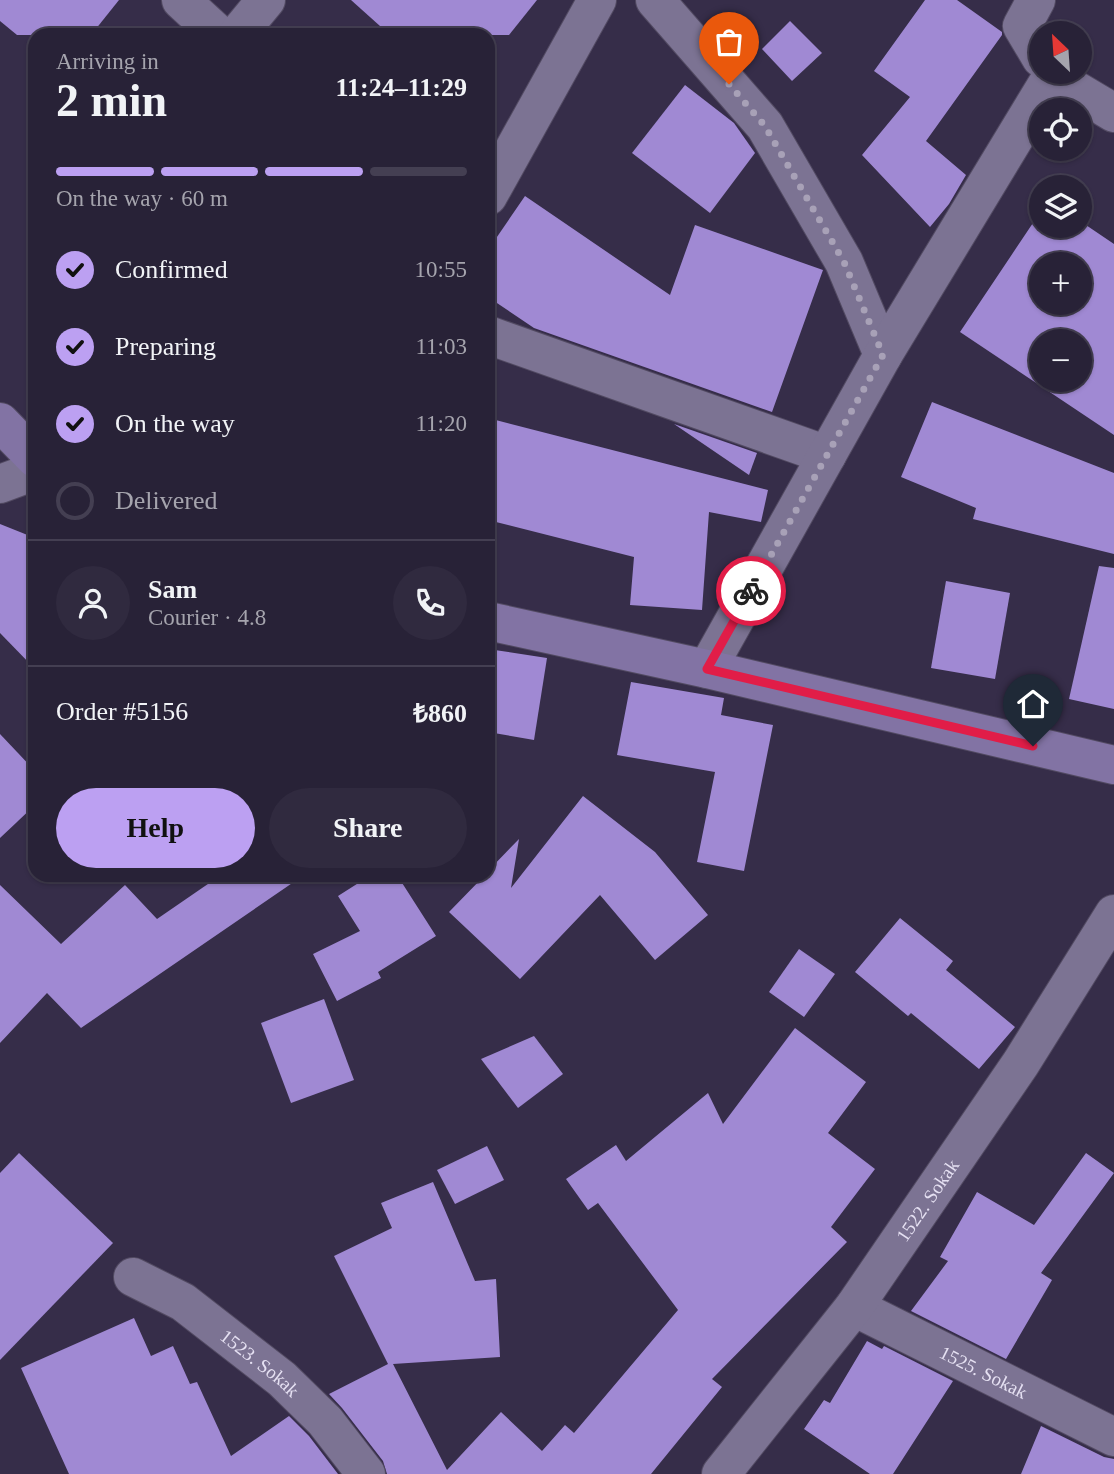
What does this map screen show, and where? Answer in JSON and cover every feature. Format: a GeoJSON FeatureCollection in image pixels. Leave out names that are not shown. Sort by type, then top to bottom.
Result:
{"type":"FeatureCollection","features":[{"type":"Feature","properties":{"kind":"street"},"geometry":{"type":"LineString","coordinates":[[181,0],[211,28]]}},
{"type":"Feature","properties":{"kind":"street"},"geometry":{"type":"LineString","coordinates":[[243,28],[266,0]]}},
{"type":"Feature","properties":{"kind":"street"},"geometry":{"type":"LineString","coordinates":[[495,182],[597,0]]}},
{"type":"Feature","properties":{"kind":"street"},"geometry":{"type":"LineString","coordinates":[[655,0],[765,126],[844,262],[883,355]]}},
{"type":"Feature","properties":{"kind":"street"},"geometry":{"type":"LineString","coordinates":[[1029,36],[1023,26],[1035,0]]}},
{"type":"Feature","properties":{"kind":"street"},"geometry":{"type":"LineString","coordinates":[[707,669],[1039,84]]}},
{"type":"Feature","properties":{"kind":"street"},"geometry":{"type":"LineString","coordinates":[[1071,84],[1114,113]]}},
{"type":"Feature","properties":{"kind":"street"},"geometry":{"type":"LineString","coordinates":[[495,337],[827,455]]}},
{"type":"Feature","properties":{"kind":"street"},"geometry":{"type":"LineString","coordinates":[[0,422],[28,451]]}},
{"type":"Feature","properties":{"kind":"street"},"geometry":{"type":"LineString","coordinates":[[0,484],[28,474]]}},
{"type":"Feature","properties":{"kind":"street"},"geometry":{"type":"LineString","coordinates":[[495,623],[707,669],[1114,765]]}},
{"type":"Feature","properties":{"kind":"street","name":"1522. Sokak"},"geometry":{"type":"LineString","coordinates":[[721,1474],[855,1307],[1021,1063],[1114,914]]}},
{"type":"Feature","properties":{"kind":"street","name":"1523. Sokak"},"geometry":{"type":"LineString","coordinates":[[133,1277],[183,1302],[282,1379],[325,1421],[366,1474]]}},
{"type":"Feature","properties":{"kind":"street","name":"1525. Sokak"},"geometry":{"type":"LineString","coordinates":[[855,1307],[1114,1437]]}},
{"type":"Feature","properties":{"kind":"building"},"geometry":{"type":"Polygon","coordinates":[[[0,0],[119,0],[97,28],[28,28],[28,35],[17,35],[0,21],[0,0]]]}},
{"type":"Feature","properties":{"kind":"building"},"geometry":{"type":"Polygon","coordinates":[[[351,0],[537,0],[509,35],[495,35],[495,28],[382,28],[351,0]]]}},
{"type":"Feature","properties":{"kind":"building"},"geometry":{"type":"Polygon","coordinates":[[[925,0],[957,0],[1002,32],[926,141],[966,175],[949,204],[930,227],[862,155],[910,97],[874,71],[925,0]]]}},
{"type":"Feature","properties":{"kind":"building"},"geometry":{"type":"Polygon","coordinates":[[[790,21],[822,53],[792,81],[762,49],[790,21]]]}},
{"type":"Feature","properties":{"kind":"building"},"geometry":{"type":"Polygon","coordinates":[[[685,85],[734,123],[755,153],[710,213],[632,153],[685,85]]]}},
{"type":"Feature","properties":{"kind":"building"},"geometry":{"type":"Polygon","coordinates":[[[525,196],[670,295],[695,225],[823,270],[772,412],[534,328],[495,302],[495,240],[525,196]]]}},
{"type":"Feature","properties":{"kind":"building"},"geometry":{"type":"Polygon","coordinates":[[[1029,229],[1029,238],[1092,238],[1092,229],[1114,244],[1114,435],[1050,392],[1092,392],[1092,329],[1029,329],[1029,378],[960,332],[1029,229]]]}},
{"type":"Feature","properties":{"kind":"building"},"geometry":{"type":"Polygon","coordinates":[[[932,402],[1114,473],[1114,554],[973,519],[976,508],[901,477],[932,402]]]}},
{"type":"Feature","properties":{"kind":"building"},"geometry":{"type":"Polygon","coordinates":[[[495,420],[768,490],[761,522],[709,512],[702,610],[630,605],[634,557],[495,522],[495,420]]]}},
{"type":"Feature","properties":{"kind":"building"},"geometry":{"type":"Polygon","coordinates":[[[674,424],[757,453],[749,475],[674,424]]]}},
{"type":"Feature","properties":{"kind":"building"},"geometry":{"type":"Polygon","coordinates":[[[0,524],[28,535],[28,662],[0,633],[0,524]]]}},
{"type":"Feature","properties":{"kind":"building"},"geometry":{"type":"Polygon","coordinates":[[[1099,566],[1114,568],[1114,709],[1069,699],[1099,566]]]}},
{"type":"Feature","properties":{"kind":"building"},"geometry":{"type":"Polygon","coordinates":[[[946,581],[1010,593],[995,679],[931,668],[946,581]]]}},
{"type":"Feature","properties":{"kind":"building"},"geometry":{"type":"Polygon","coordinates":[[[495,650],[547,658],[534,740],[495,733],[495,650]]]}},
{"type":"Feature","properties":{"kind":"building"},"geometry":{"type":"Polygon","coordinates":[[[631,682],[724,698],[721,715],[773,725],[744,871],[697,862],[715,772],[617,755],[631,682]]]}},
{"type":"Feature","properties":{"kind":"building"},"geometry":{"type":"Polygon","coordinates":[[[0,734],[28,764],[28,812],[0,838],[0,734]]]}},
{"type":"Feature","properties":{"kind":"building"},"geometry":{"type":"Polygon","coordinates":[[[583,796],[655,852],[708,915],[655,960],[600,895],[520,979],[449,912],[478,882],[495,882],[495,864],[519,839],[511,888],[583,796]]]}},
{"type":"Feature","properties":{"kind":"building"},"geometry":{"type":"Polygon","coordinates":[[[211,882],[294,882],[81,1028],[47,993],[0,1043],[0,885],[61,944],[125,885],[157,919],[211,882]]]}},
{"type":"Feature","properties":{"kind":"building"},"geometry":{"type":"Polygon","coordinates":[[[360,882],[401,882],[436,936],[378,972],[381,978],[337,1001],[313,954],[360,931],[338,896],[360,882]]]}},
{"type":"Feature","properties":{"kind":"building"},"geometry":{"type":"Polygon","coordinates":[[[900,918],[953,961],[946,970],[1015,1027],[979,1069],[911,1013],[908,1016],[855,972],[900,918]]]}},
{"type":"Feature","properties":{"kind":"building"},"geometry":{"type":"Polygon","coordinates":[[[799,949],[835,974],[804,1017],[769,992],[799,949]]]}},
{"type":"Feature","properties":{"kind":"building"},"geometry":{"type":"Polygon","coordinates":[[[324,999],[354,1080],[291,1103],[261,1023],[324,999]]]}},
{"type":"Feature","properties":{"kind":"building"},"geometry":{"type":"Polygon","coordinates":[[[795,1028],[866,1082],[828,1133],[875,1169],[831,1227],[847,1242],[712,1379],[722,1387],[651,1474],[387,1474],[383,1461],[329,1394],[388,1364],[334,1256],[392,1228],[381,1203],[433,1182],[475,1281],[496,1279],[500,1357],[393,1364],[447,1470],[501,1412],[542,1451],[565,1425],[574,1433],[678,1310],[598,1203],[588,1210],[566,1179],[616,1145],[626,1161],[708,1093],[723,1124],[795,1028]]]}},
{"type":"Feature","properties":{"kind":"building"},"geometry":{"type":"Polygon","coordinates":[[[534,1036],[563,1074],[518,1108],[481,1059],[534,1036]]]}},
{"type":"Feature","properties":{"kind":"building"},"geometry":{"type":"Polygon","coordinates":[[[487,1146],[504,1180],[455,1204],[437,1170],[487,1146]]]}},
{"type":"Feature","properties":{"kind":"building"},"geometry":{"type":"Polygon","coordinates":[[[19,1153],[113,1243],[0,1360],[0,1173],[19,1153]]]}},
{"type":"Feature","properties":{"kind":"building"},"geometry":{"type":"Polygon","coordinates":[[[1086,1153],[1114,1173],[1041,1273],[1052,1280],[1006,1359],[911,1311],[948,1261],[940,1257],[977,1192],[1034,1225],[1086,1153]]]}},
{"type":"Feature","properties":{"kind":"building"},"geometry":{"type":"Polygon","coordinates":[[[134,1318],[151,1356],[173,1346],[190,1384],[197,1382],[231,1456],[289,1416],[309,1436],[338,1474],[69,1474],[21,1368],[134,1318]]]}},
{"type":"Feature","properties":{"kind":"building"},"geometry":{"type":"Polygon","coordinates":[[[867,1341],[882,1349],[884,1346],[953,1381],[893,1474],[870,1474],[804,1429],[824,1400],[830,1403],[867,1341]]]}},
{"type":"Feature","properties":{"kind":"building"},"geometry":{"type":"Polygon","coordinates":[[[1041,1426],[1104,1457],[1114,1459],[1114,1474],[1021,1474],[1041,1426]]]}},
{"type":"Feature","properties":{"kind":"way so far"},"geometry":{"type":"LineString","coordinates":[[729,84],[765,126],[844,262],[883,355],[751,591]]}},
{"type":"Feature","properties":{"kind":"route"},"geometry":{"type":"LineString","coordinates":[[751,591],[707,669],[1033,746]]}}]}
